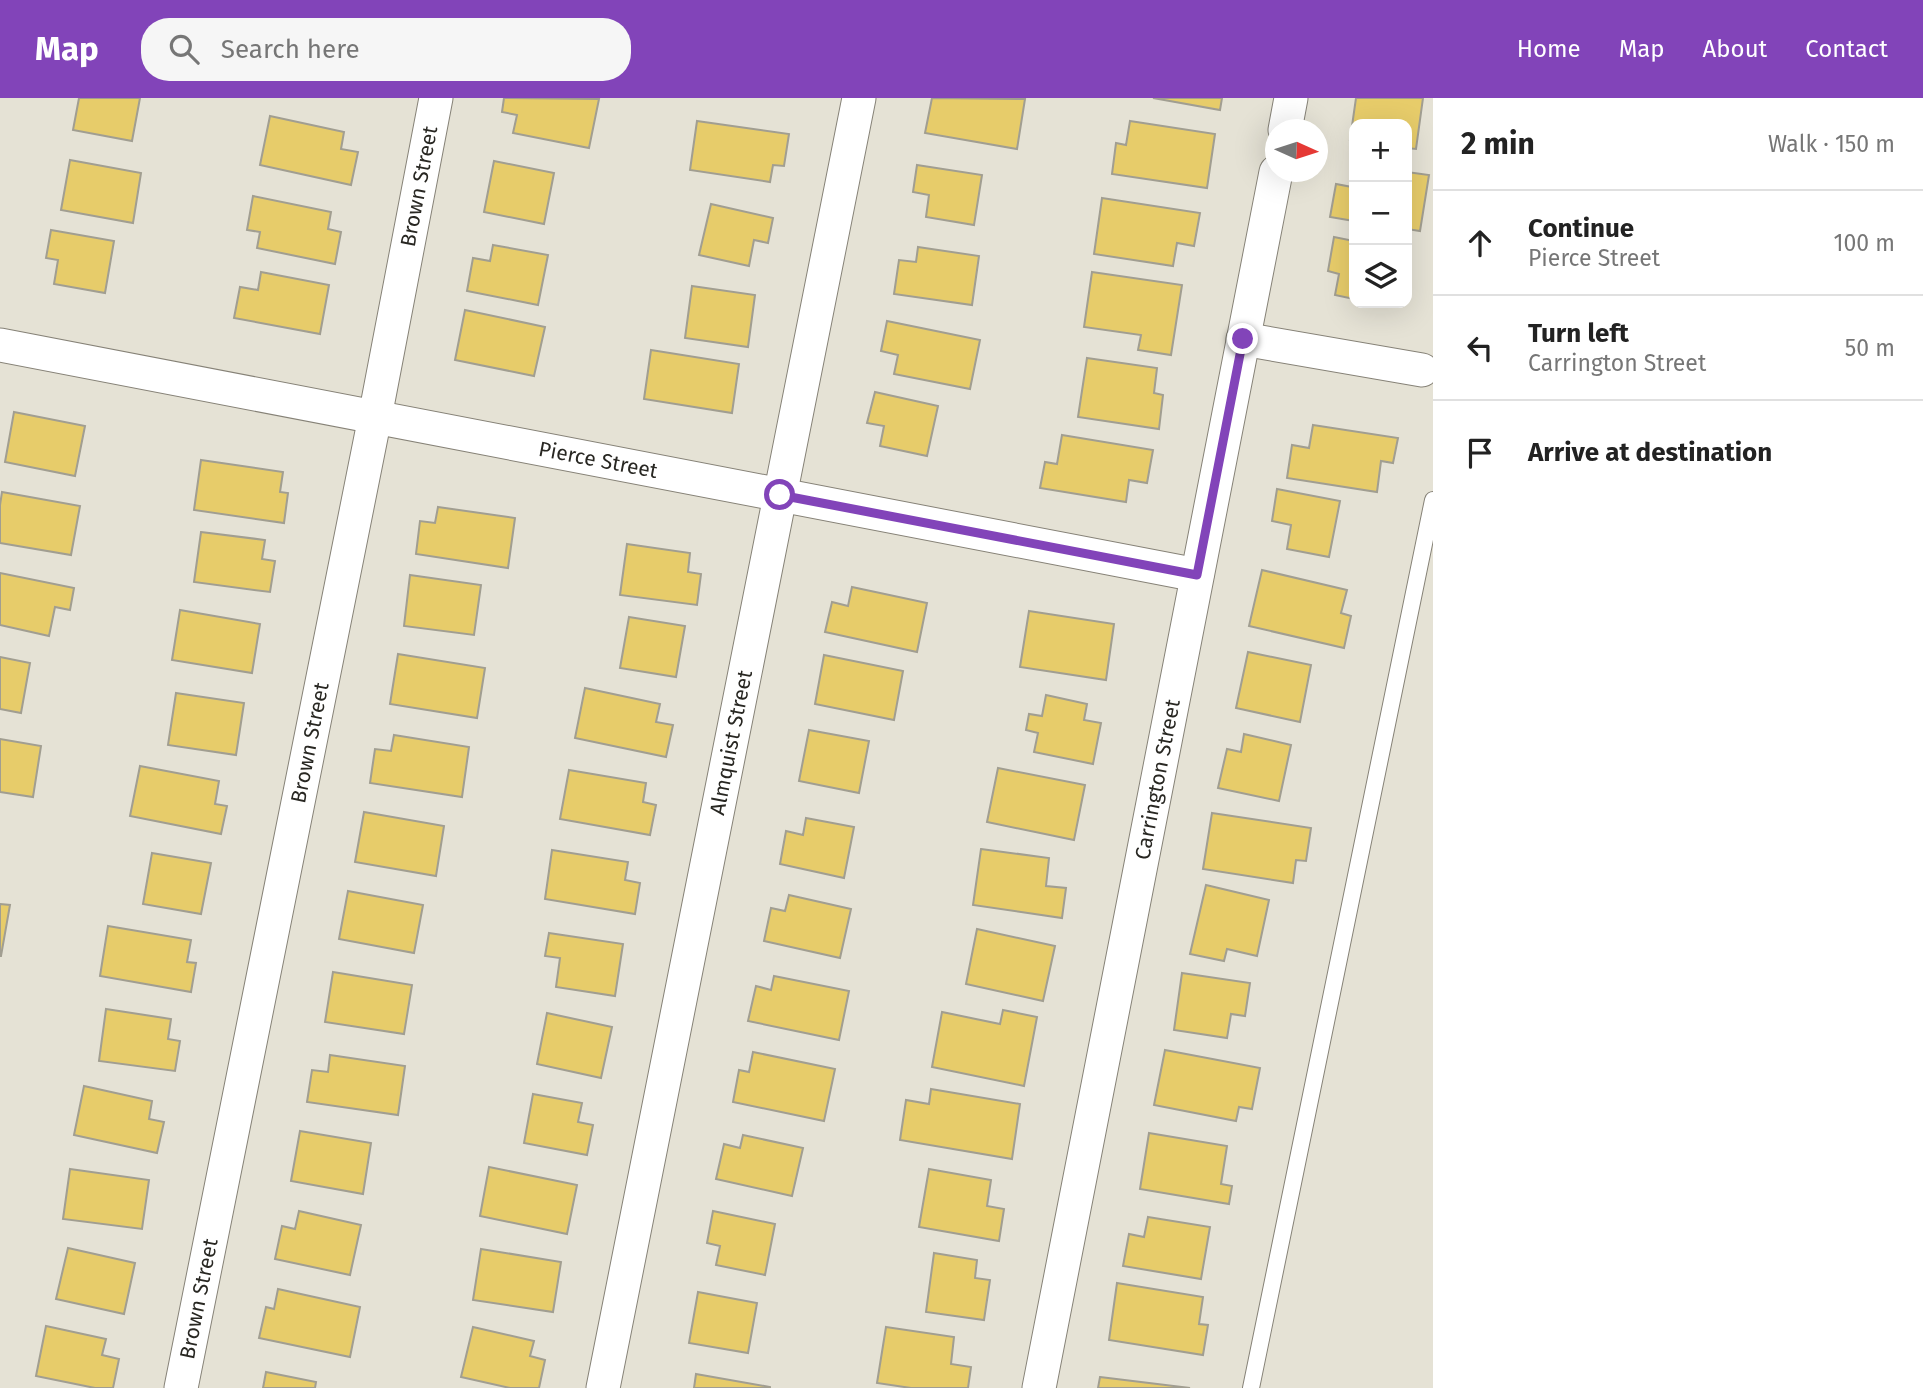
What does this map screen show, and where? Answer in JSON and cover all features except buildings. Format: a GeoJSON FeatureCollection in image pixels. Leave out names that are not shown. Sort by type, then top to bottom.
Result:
{"type":"FeatureCollection","features":[{"type":"Feature","properties":{"kind":"street","name":"Brown Street"},"geometry":{"type":"LineString","coordinates":[[181,1388],[436,98]]}},
{"type":"Feature","properties":{"kind":"street","name":"Almquist Street"},"geometry":{"type":"LineString","coordinates":[[603,1388],[859,98]]}},
{"type":"Feature","properties":{"kind":"street"},"geometry":{"type":"LineString","coordinates":[[1287,119],[1291,98]]}},
{"type":"Feature","properties":{"kind":"street","name":"Carrington Street"},"geometry":{"type":"LineString","coordinates":[[1039,1388],[1274,182]]}},
{"type":"Feature","properties":{"kind":"street"},"geometry":{"type":"LineString","coordinates":[[1243,339],[1422,370]]}},
{"type":"Feature","properties":{"kind":"street","name":"Pierce Street"},"geometry":{"type":"LineString","coordinates":[[0,345],[1197,575]]}},
{"type":"Feature","properties":{"kind":"lane"},"geometry":{"type":"LineString","coordinates":[[1251,1388],[1433,500]]}},
{"type":"Feature","properties":{"kind":"route"},"geometry":{"type":"LineString","coordinates":[[780,495],[1197,575],[1243,339]]}}]}
